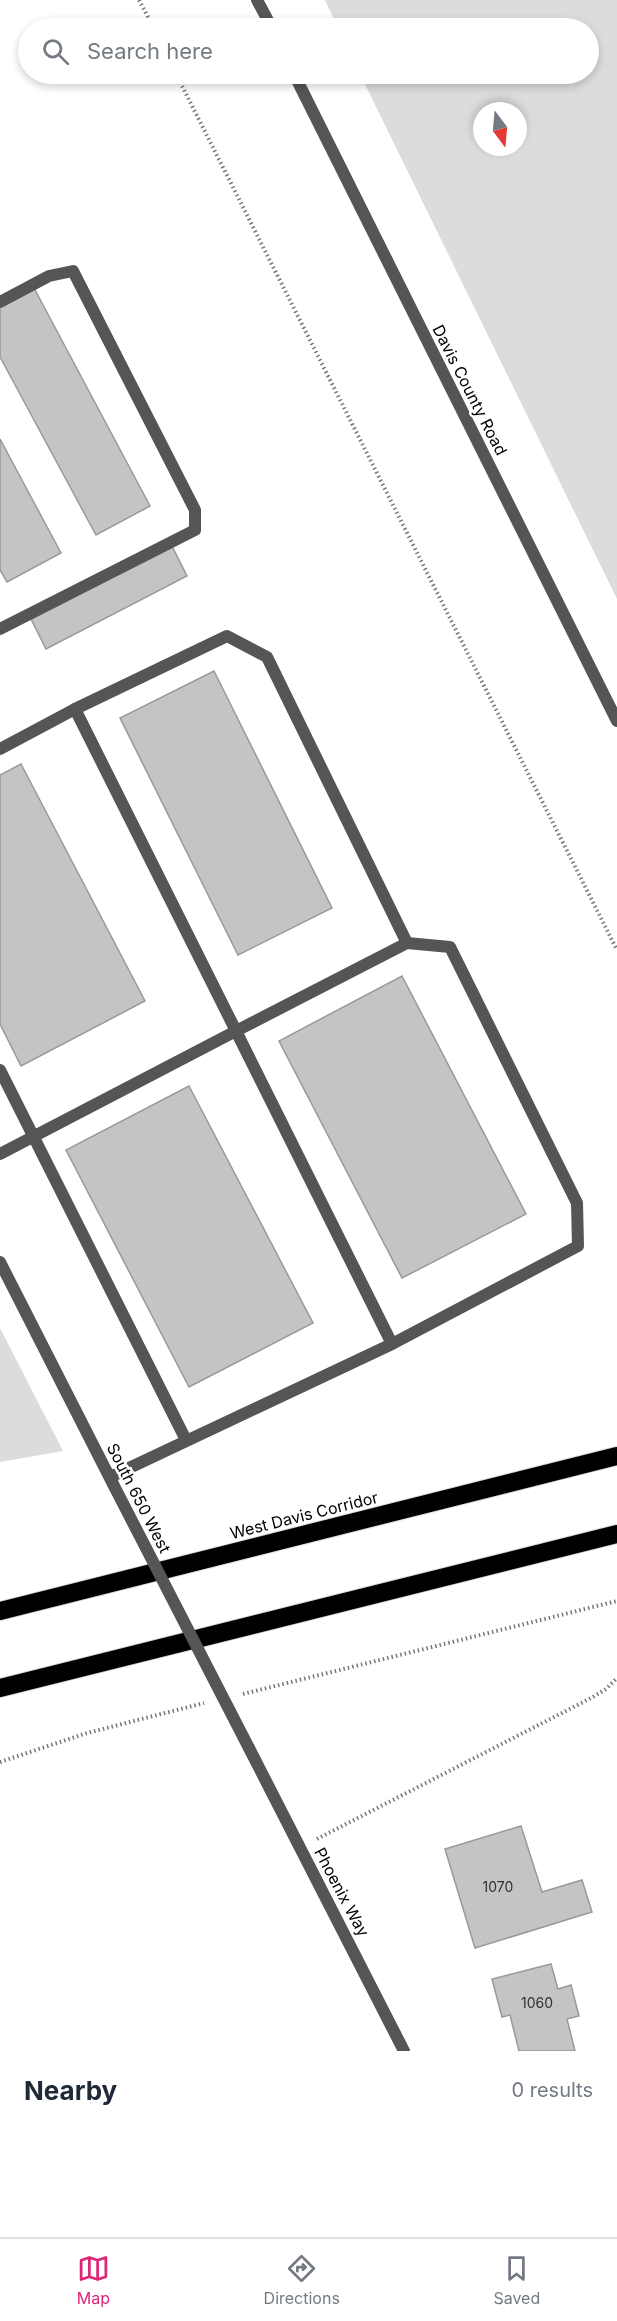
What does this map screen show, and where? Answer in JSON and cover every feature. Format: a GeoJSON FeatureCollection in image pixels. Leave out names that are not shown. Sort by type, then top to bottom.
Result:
{"type":"FeatureCollection","features":[{"type":"Feature","properties":{"kind":"highway","name":"West Davis Corridor"},"geometry":{"type":"LineString","coordinates":[[0,1611],[617,1456]]}},
{"type":"Feature","properties":{"kind":"highway"},"geometry":{"type":"LineString","coordinates":[[0,1688],[617,1533]]}},
{"type":"Feature","properties":{"kind":"street"},"geometry":{"type":"LineString","coordinates":[[257,0],[267,18]]}},
{"type":"Feature","properties":{"kind":"street","name":"Davis County Road"},"geometry":{"type":"LineString","coordinates":[[299,84],[617,721]]}},
{"type":"Feature","properties":{"kind":"street"},"geometry":{"type":"LineString","coordinates":[[0,302],[49,276],[73,271],[195,510],[195,530],[0,629]]}},
{"type":"Feature","properties":{"kind":"street"},"geometry":{"type":"LineString","coordinates":[[0,749],[75,709],[227,636],[267,657],[406,943]]}},
{"type":"Feature","properties":{"kind":"street"},"geometry":{"type":"LineString","coordinates":[[75,709],[392,1344]]}},
{"type":"Feature","properties":{"kind":"street"},"geometry":{"type":"LineString","coordinates":[[0,1154],[406,943],[450,947],[577,1203],[578,1246],[392,1344],[186,1440],[112,1480]]}},
{"type":"Feature","properties":{"kind":"street"},"geometry":{"type":"LineString","coordinates":[[0,1070],[186,1440]]}},
{"type":"Feature","properties":{"kind":"street","name":"South 650 West"},"geometry":{"type":"LineString","coordinates":[[0,1262],[249,1748]]}},
{"type":"Feature","properties":{"kind":"street","name":"Phoenix Way"},"geometry":{"type":"LineString","coordinates":[[249,1748],[404,2051]]}},
{"type":"Feature","properties":{"kind":"path"},"geometry":{"type":"LineString","coordinates":[[139,0],[149,18]]}},
{"type":"Feature","properties":{"kind":"path"},"geometry":{"type":"LineString","coordinates":[[181,84],[617,950]]}},
{"type":"Feature","properties":{"kind":"path"},"geometry":{"type":"LineString","coordinates":[[258,1690],[617,1602]]}},
{"type":"Feature","properties":{"kind":"path"},"geometry":{"type":"LineString","coordinates":[[300,1848],[593,1697],[617,1678]]}},
{"type":"Feature","properties":{"kind":"path"},"geometry":{"type":"LineString","coordinates":[[0,1762],[87,1732],[182,1709]]}},
{"type":"Feature","properties":{"kind":"shaded area"},"geometry":{"type":"Polygon","coordinates":[[[325,0],[617,0],[617,599],[365,84],[599,84],[599,18],[333,18],[325,0]]]}},
{"type":"Feature","properties":{"kind":"shaded area"},"geometry":{"type":"Polygon","coordinates":[[[0,1328],[63,1451],[0,1462],[0,1328]]]}},
{"type":"Feature","properties":{"kind":"building"},"geometry":{"type":"Polygon","coordinates":[[[34,288],[150,506],[96,535],[0,357],[0,306],[34,288]]]}},
{"type":"Feature","properties":{"kind":"building"},"geometry":{"type":"Polygon","coordinates":[[[0,439],[61,553],[7,582],[0,570],[0,439]]]}},
{"type":"Feature","properties":{"kind":"building"},"geometry":{"type":"Polygon","coordinates":[[[172,546],[187,576],[46,649],[31,619],[172,546]]]}},
{"type":"Feature","properties":{"kind":"building"},"geometry":{"type":"Polygon","coordinates":[[[214,671],[332,908],[238,955],[120,718],[214,671]]]}},
{"type":"Feature","properties":{"kind":"building"},"geometry":{"type":"Polygon","coordinates":[[[21,764],[145,1001],[21,1066],[0,1024],[0,775],[21,764]]]}},
{"type":"Feature","properties":{"kind":"building"},"geometry":{"type":"Polygon","coordinates":[[[402,976],[526,1214],[402,1278],[279,1041],[402,976]]]}},
{"type":"Feature","properties":{"kind":"building"},"geometry":{"type":"Polygon","coordinates":[[[189,1086],[313,1323],[189,1387],[66,1150],[189,1086]]]}},
{"type":"Feature","properties":{"kind":"building"},"geometry":{"type":"Polygon","coordinates":[[[521,1826],[542,1892],[582,1880],[592,1912],[475,1948],[445,1849],[521,1826]]]}},
{"type":"Feature","properties":{"kind":"building"},"geometry":{"type":"Polygon","coordinates":[[[551,1964],[558,1989],[571,1985],[579,2016],[567,2019],[575,2051],[519,2051],[510,2015],[502,2017],[492,1979],[551,1964]]]}}]}
